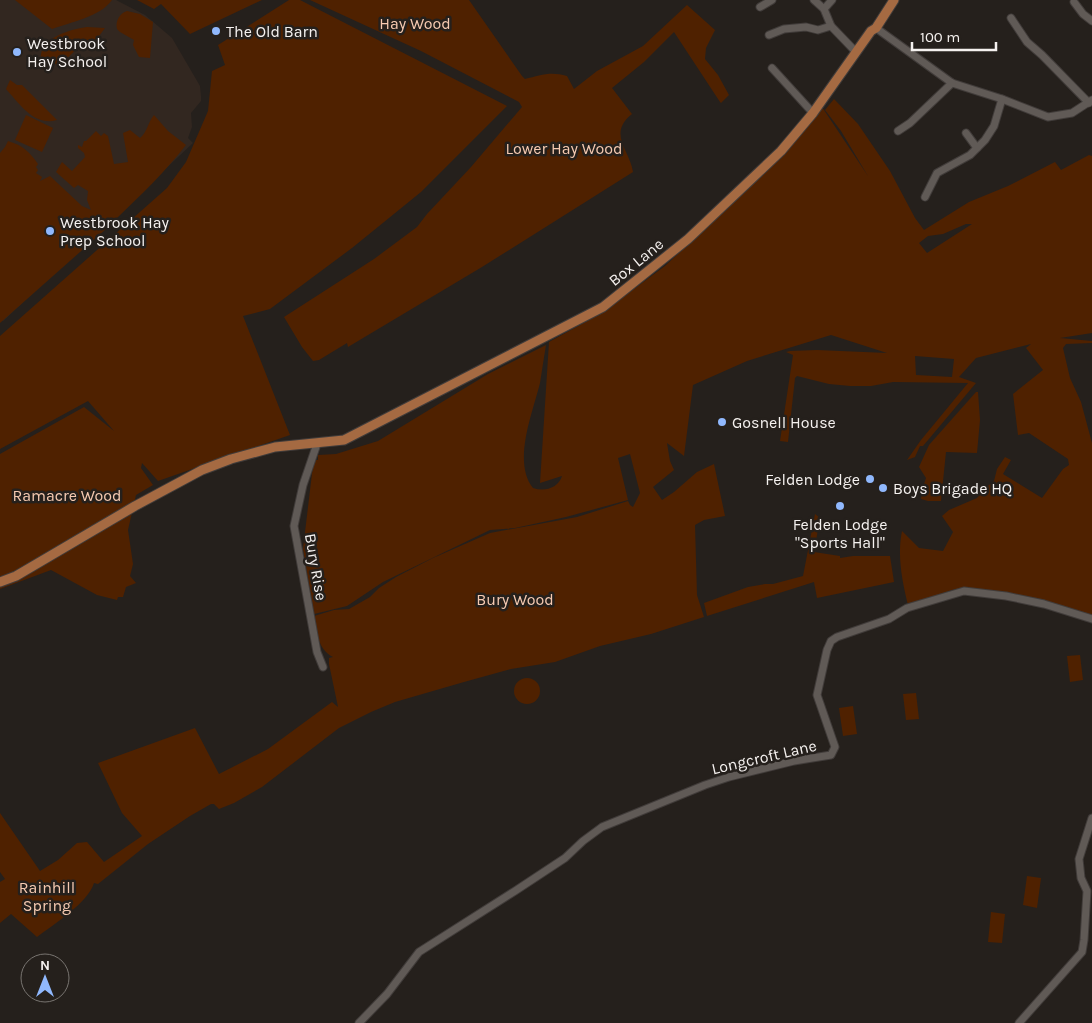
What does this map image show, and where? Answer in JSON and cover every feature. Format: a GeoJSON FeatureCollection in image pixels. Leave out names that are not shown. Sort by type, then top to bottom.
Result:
{"type":"FeatureCollection","features":[{"type":"Feature","properties":{"kind":"main road","name":"Box Lane"},"geometry":{"type":"LineString","coordinates":[[0,582],[16,576],[135,506],[202,470],[231,459],[275,447],[344,440],[603,307],[688,239],[789,143],[813,113],[871,31],[876,28],[894,0]]}},
{"type":"Feature","properties":{"kind":"street"},"geometry":{"type":"LineString","coordinates":[[760,7],[772,0]]}},
{"type":"Feature","properties":{"kind":"street"},"geometry":{"type":"LineString","coordinates":[[814,0],[824,10],[832,26],[856,52]]}},
{"type":"Feature","properties":{"kind":"street"},"geometry":{"type":"LineString","coordinates":[[824,10],[832,0]]}},
{"type":"Feature","properties":{"kind":"street"},"geometry":{"type":"LineString","coordinates":[[1074,2],[1083,14],[1092,21]]}},
{"type":"Feature","properties":{"kind":"street"},"geometry":{"type":"LineString","coordinates":[[876,28],[952,83],[1002,99],[1048,117],[1072,113],[1090,101],[1027,42],[1011,18]]}},
{"type":"Feature","properties":{"kind":"street"},"geometry":{"type":"LineString","coordinates":[[769,35],[784,29],[806,27],[818,30],[832,26]]}},
{"type":"Feature","properties":{"kind":"street"},"geometry":{"type":"LineString","coordinates":[[772,68],[813,113]]}},
{"type":"Feature","properties":{"kind":"street"},"geometry":{"type":"LineString","coordinates":[[898,131],[910,123],[952,83]]}},
{"type":"Feature","properties":{"kind":"street"},"geometry":{"type":"LineString","coordinates":[[925,196],[937,173],[970,155],[985,140],[994,126],[1002,99]]}},
{"type":"Feature","properties":{"kind":"street"},"geometry":{"type":"LineString","coordinates":[[966,133],[977,148]]}},
{"type":"Feature","properties":{"kind":"street","name":"Bury Rise"},"geometry":{"type":"LineString","coordinates":[[317,444],[303,485],[294,526],[308,608],[322,667]]}},
{"type":"Feature","properties":{"kind":"street","name":"Longcroft Lane"},"geometry":{"type":"LineString","coordinates":[[359,1023],[387,994],[419,952],[564,858],[582,841],[602,828],[729,776],[794,761],[831,755],[835,747],[817,695],[818,683],[827,650],[831,641],[837,637],[889,619],[907,608],[964,591],[1006,596],[1044,604],[1092,619]]}},
{"type":"Feature","properties":{"kind":"street"},"geometry":{"type":"LineString","coordinates":[[1019,1023],[1082,952],[1087,891],[1081,878],[1079,859],[1092,818]]}},
{"type":"Feature","properties":{"kind":"shaded area","name":"Westbrook Hay Prep School"},"geometry":{"type":"Polygon","coordinates":[[[0,0],[116,0],[145,15],[172,38],[200,86],[201,96],[201,101],[191,113],[192,127],[188,138],[193,143],[3,321],[0,318],[0,0]]]}},
{"type":"Feature","properties":{"kind":"green space"},"geometry":{"type":"Polygon","coordinates":[[[15,0],[112,0],[107,6],[93,15],[52,29],[15,0]]]}},
{"type":"Feature","properties":{"kind":"green space"},"geometry":{"type":"Polygon","coordinates":[[[137,0],[262,0],[190,34],[161,4],[154,9],[137,0]]]}},
{"type":"Feature","properties":{"kind":"green space","name":"Ramacre Wood"},"geometry":{"type":"Polygon","coordinates":[[[289,0],[300,0],[507,106],[421,192],[352,248],[270,309],[243,316],[290,435],[158,481],[142,463],[141,468],[153,485],[136,495],[128,530],[133,564],[130,576],[136,583],[126,587],[123,597],[118,597],[117,600],[97,595],[51,570],[0,589],[0,454],[84,407],[114,431],[88,401],[0,449],[0,336],[167,188],[186,162],[208,111],[212,71],[225,65],[218,45],[289,0]]]}},
{"type":"Feature","properties":{"kind":"green space","name":"Lower Hay Wood"},"geometry":{"type":"Polygon","coordinates":[[[310,0],[469,0],[525,79],[546,74],[567,76],[574,89],[597,71],[643,46],[687,5],[715,30],[706,48],[705,59],[718,75],[729,95],[720,102],[674,32],[644,62],[612,88],[632,114],[621,128],[621,135],[633,172],[482,267],[348,347],[347,343],[319,360],[313,361],[284,317],[374,259],[417,227],[522,107],[519,102],[421,51],[310,0]]]}},
{"type":"Feature","properties":{"kind":"green space"},"geometry":{"type":"Polygon","coordinates":[[[127,11],[140,14],[153,22],[150,58],[139,57],[133,45],[134,40],[117,29],[119,18],[127,11]]]}},
{"type":"Feature","properties":{"kind":"green space"},"geometry":{"type":"Polygon","coordinates":[[[87,27],[105,28],[96,40],[82,44],[60,65],[58,66],[52,61],[45,68],[43,67],[41,54],[48,42],[60,34],[87,27]]]}},
{"type":"Feature","properties":{"kind":"green space"},"geometry":{"type":"Polygon","coordinates":[[[10,80],[17,85],[22,85],[57,120],[41,120],[22,107],[6,89],[10,80]]]}},
{"type":"Feature","properties":{"kind":"green space"},"geometry":{"type":"Polygon","coordinates":[[[834,99],[858,124],[890,171],[915,218],[924,230],[969,202],[1008,186],[1055,162],[1061,170],[1089,155],[1092,156],[1092,333],[1060,338],[1092,341],[1092,343],[1066,344],[1063,348],[1070,378],[1081,402],[1092,443],[1092,617],[968,589],[955,589],[908,605],[900,559],[902,531],[919,548],[943,551],[953,532],[942,516],[949,510],[977,498],[994,481],[997,469],[1005,457],[1011,460],[1003,474],[1042,498],[1063,469],[1069,465],[1068,459],[1029,433],[1018,435],[1013,394],[1043,370],[1026,348],[1031,344],[976,358],[959,377],[976,383],[923,446],[920,446],[915,457],[907,460],[968,383],[893,382],[871,386],[850,386],[829,384],[797,376],[795,378],[788,442],[780,441],[793,355],[786,352],[817,350],[887,353],[831,335],[747,361],[693,385],[684,456],[667,443],[670,461],[674,470],[653,487],[662,500],[697,472],[714,464],[725,516],[704,520],[695,525],[697,595],[704,617],[651,634],[600,646],[555,662],[511,669],[464,682],[395,702],[371,712],[339,728],[262,787],[219,809],[214,804],[211,804],[148,844],[98,884],[94,883],[91,891],[78,905],[37,937],[11,914],[0,923],[0,882],[5,879],[0,872],[0,813],[40,871],[58,860],[77,843],[87,842],[104,862],[142,836],[122,813],[98,763],[195,728],[219,774],[268,749],[332,702],[338,707],[329,664],[329,658],[333,657],[328,654],[321,644],[314,616],[334,610],[349,609],[370,597],[379,588],[396,577],[433,558],[490,533],[577,517],[628,501],[633,507],[640,493],[630,454],[618,458],[628,500],[566,517],[515,528],[490,530],[383,582],[347,606],[314,614],[303,549],[313,465],[314,460],[318,460],[318,455],[336,454],[378,441],[488,374],[546,345],[540,383],[526,437],[524,465],[527,477],[533,488],[546,489],[554,486],[562,476],[540,483],[549,342],[600,314],[665,266],[781,157],[822,107],[868,176],[841,131],[825,110],[834,99]],[[966,224],[943,234],[928,236],[919,243],[927,253],[972,224],[966,224]],[[915,356],[916,375],[952,377],[954,359],[915,356]]]}},
{"type":"Feature","properties":{"kind":"green space"},"geometry":{"type":"Polygon","coordinates":[[[26,115],[53,128],[42,152],[15,140],[26,115]]]}},
{"type":"Feature","properties":{"kind":"green space"},"geometry":{"type":"Polygon","coordinates":[[[154,115],[168,131],[186,145],[144,192],[116,219],[112,219],[115,221],[0,323],[0,153],[8,141],[22,147],[35,160],[38,164],[36,173],[42,177],[40,181],[50,176],[82,206],[91,210],[87,200],[88,191],[78,185],[74,188],[56,172],[62,162],[72,171],[85,157],[84,153],[78,148],[78,145],[82,147],[84,141],[96,131],[101,136],[104,133],[108,136],[114,164],[128,162],[123,133],[130,130],[140,138],[154,115]]]}},
{"type":"Feature","properties":{"kind":"green space"},"geometry":{"type":"Polygon","coordinates":[[[978,392],[980,420],[977,453],[946,452],[941,501],[921,499],[922,489],[926,491],[927,489],[923,487],[926,478],[919,467],[929,445],[978,392]]]}},
{"type":"Feature","properties":{"kind":"green space"},"geometry":{"type":"Polygon","coordinates":[[[815,514],[820,518],[814,552],[840,556],[840,558],[890,556],[894,582],[817,598],[814,582],[707,616],[704,603],[748,587],[773,584],[803,576],[815,514]]]}},
{"type":"Feature","properties":{"kind":"green space"},"geometry":{"type":"Polygon","coordinates":[[[1080,655],[1083,680],[1070,682],[1067,656],[1080,655]]]}},
{"type":"Feature","properties":{"kind":"green space"},"geometry":{"type":"Polygon","coordinates":[[[527,678],[536,682],[540,691],[536,700],[527,704],[518,700],[514,691],[518,682],[527,678]]]}},
{"type":"Feature","properties":{"kind":"green space"},"geometry":{"type":"Polygon","coordinates":[[[916,693],[919,719],[906,720],[903,694],[916,693]]]}},
{"type":"Feature","properties":{"kind":"green space"},"geometry":{"type":"Polygon","coordinates":[[[853,706],[857,734],[843,736],[839,708],[853,706]]]}},
{"type":"Feature","properties":{"kind":"green space"},"geometry":{"type":"Polygon","coordinates":[[[1027,876],[1041,878],[1037,908],[1023,905],[1027,876]]]}},
{"type":"Feature","properties":{"kind":"green space"},"geometry":{"type":"Polygon","coordinates":[[[991,912],[1005,914],[1002,943],[988,942],[991,912]]]}},
{"type":"Feature","properties":{"kind":"place","name":"The Old Barn"},"geometry":{"type":"Point","coordinates":[216,31]}},
{"type":"Feature","properties":{"kind":"place","name":"Westbrook Hay School"},"geometry":{"type":"Point","coordinates":[17,52]}},
{"type":"Feature","properties":{"kind":"place","name":"Westbrook Hay Prep School"},"geometry":{"type":"Point","coordinates":[50,231]}},
{"type":"Feature","properties":{"kind":"place","name":"Gosnell House"},"geometry":{"type":"Point","coordinates":[722,422]}},
{"type":"Feature","properties":{"kind":"place","name":"Felden Lodge"},"geometry":{"type":"Point","coordinates":[870,479]}},
{"type":"Feature","properties":{"kind":"place","name":"Boys Brigade HQ"},"geometry":{"type":"Point","coordinates":[883,488]}},
{"type":"Feature","properties":{"kind":"place","name":"Felden Lodge \"Sports Hall\""},"geometry":{"type":"Point","coordinates":[840,506]}},
{"type":"Feature","properties":{"kind":"park label","name":"Hay Wood"},"geometry":{"type":"Point","coordinates":[415,23]}},
{"type":"Feature","properties":{"kind":"park label","name":"Bury Wood"},"geometry":{"type":"Point","coordinates":[515,599]}},
{"type":"Feature","properties":{"kind":"park label","name":"Rainhill Spring"},"geometry":{"type":"Point","coordinates":[47,896]}}]}
